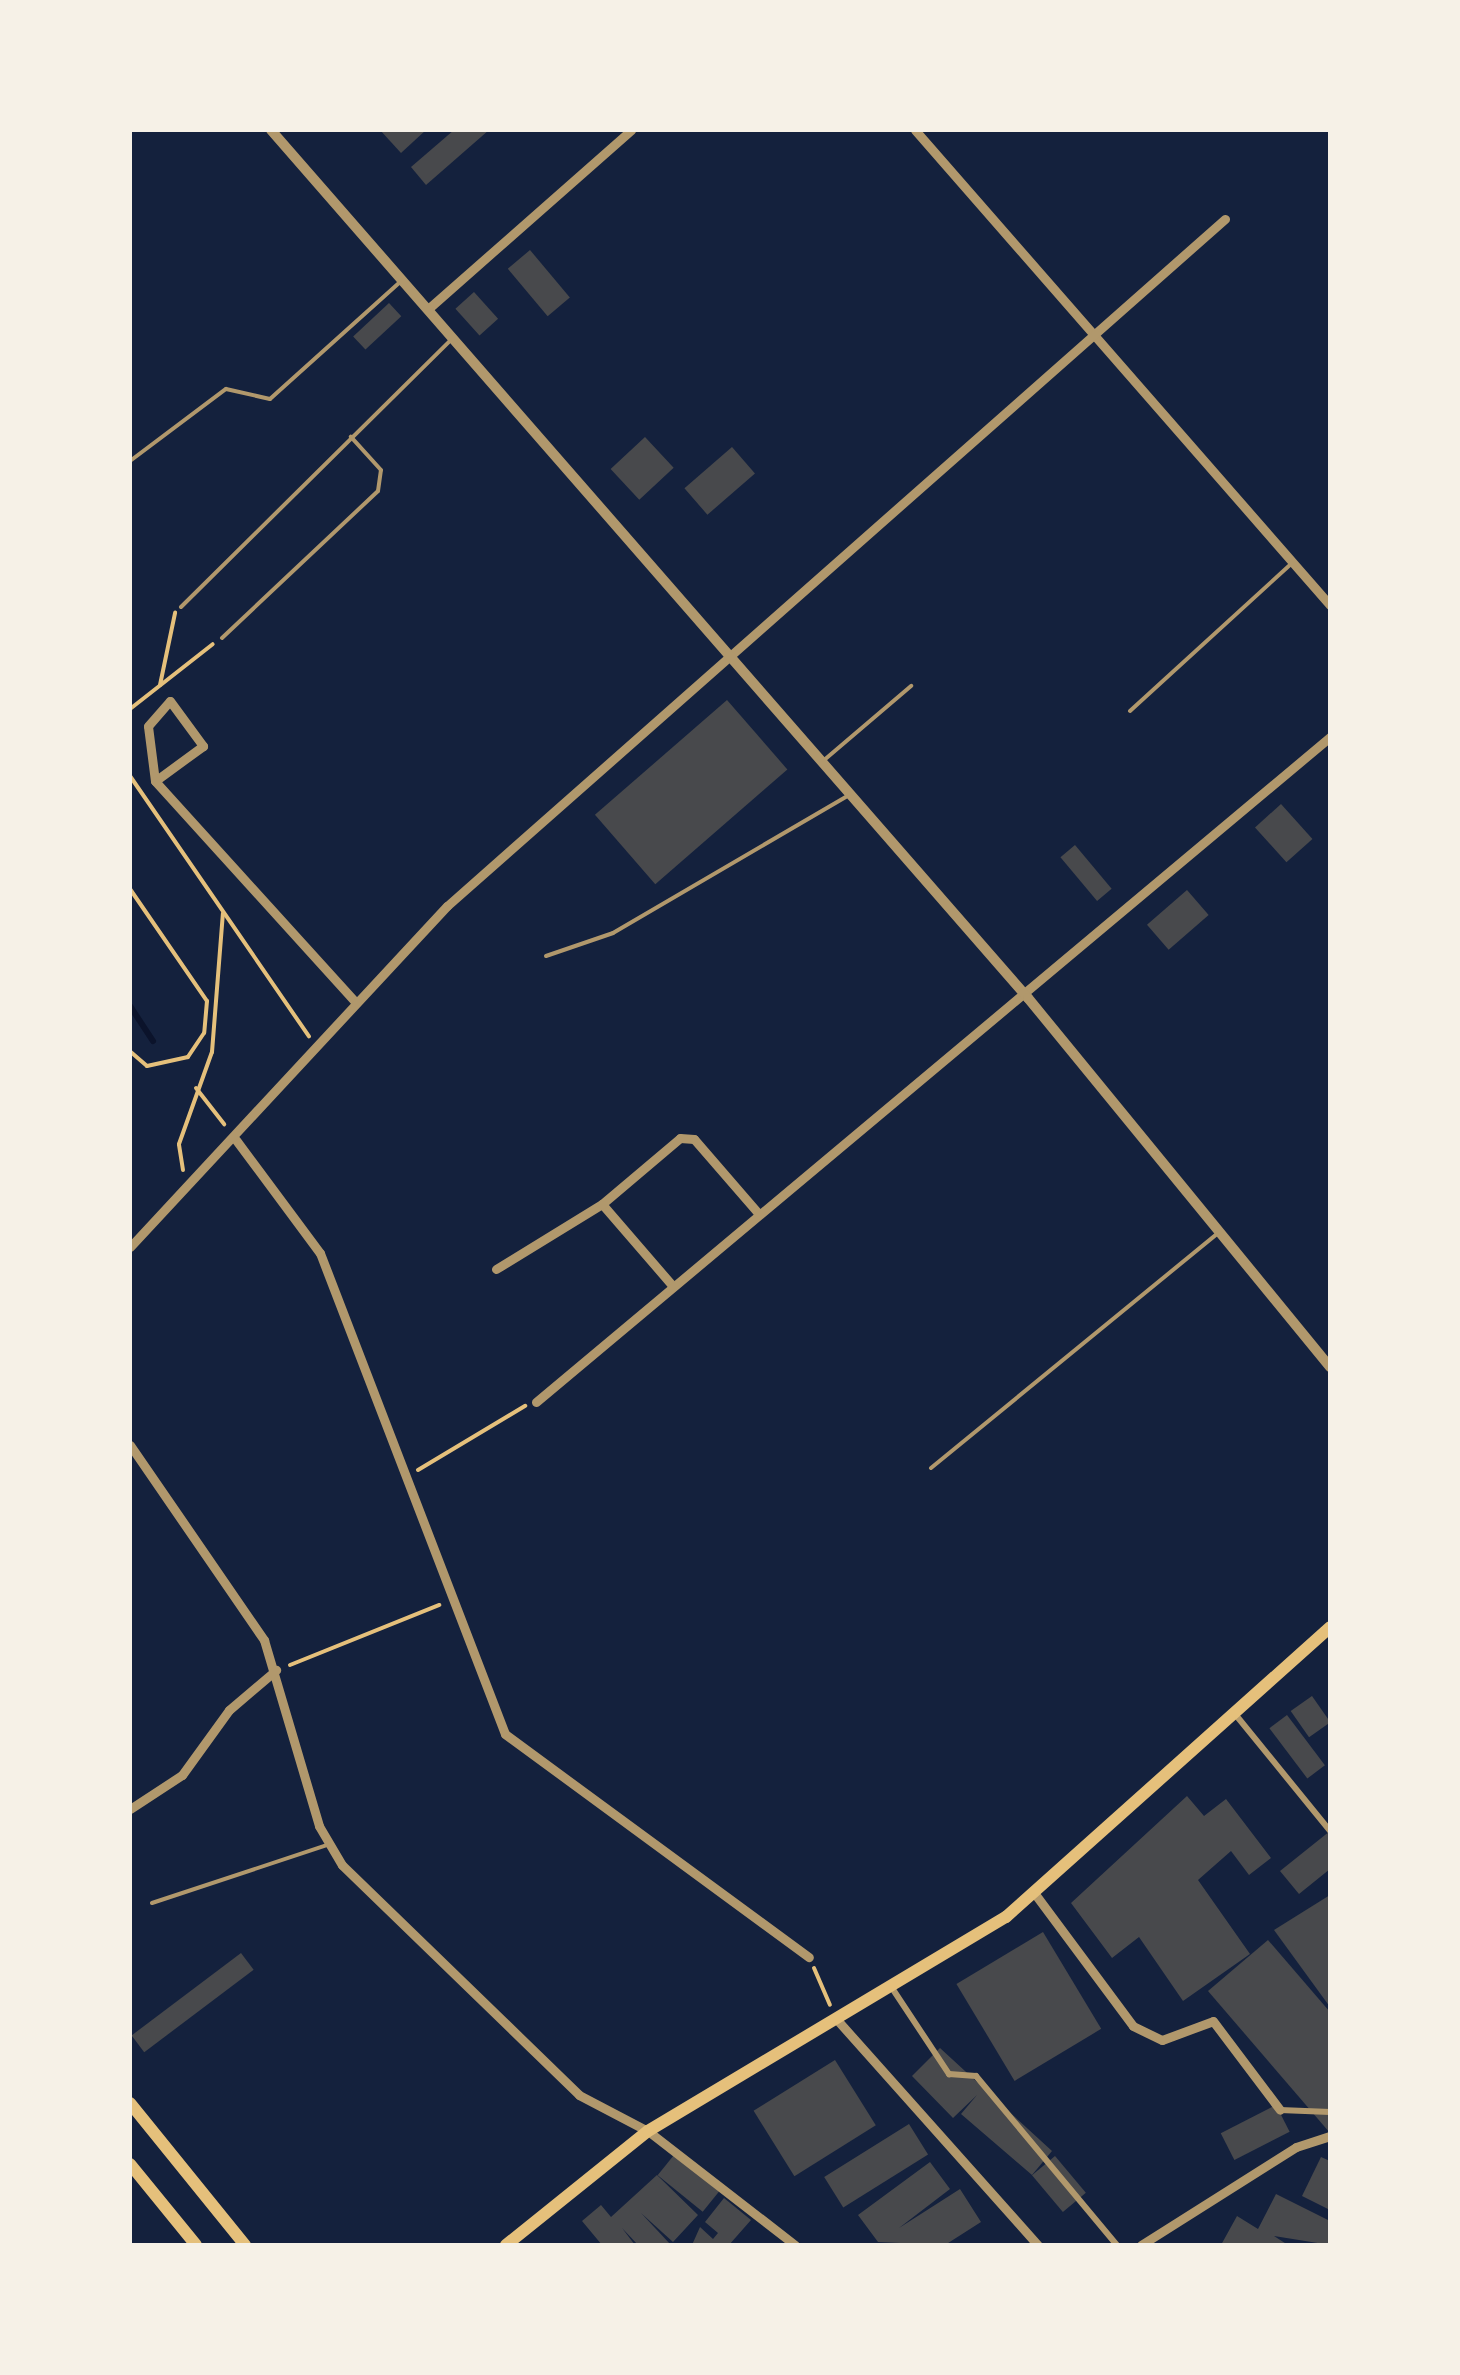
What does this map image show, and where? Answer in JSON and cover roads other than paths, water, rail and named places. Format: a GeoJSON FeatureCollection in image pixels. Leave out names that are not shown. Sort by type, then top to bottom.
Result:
{"type":"FeatureCollection","features":[{"type":"Feature","properties":{"kind":"main road"},"geometry":{"type":"LineString","coordinates":[[506,2245],[648,2131],[894,1991],[1035,1894],[1330,1626]]}},
{"type":"Feature","properties":{"kind":"main road"},"geometry":{"type":"LineString","coordinates":[[130,2103],[244,2245]]}},
{"type":"Feature","properties":{"kind":"main road"},"geometry":{"type":"LineString","coordinates":[[130,2164],[196,2245]]}},
{"type":"Feature","properties":{"kind":"street"},"geometry":{"type":"LineString","coordinates":[[270,130],[1028,998],[1330,1368]]}},
{"type":"Feature","properties":{"kind":"street"},"geometry":{"type":"LineString","coordinates":[[428,309],[630,130]]}},
{"type":"Feature","properties":{"kind":"street"},"geometry":{"type":"LineString","coordinates":[[915,130],[1095,341],[1330,605]]}},
{"type":"Feature","properties":{"kind":"street"},"geometry":{"type":"LineString","coordinates":[[130,1247],[236,1140],[447,906],[729,654],[1095,341],[1225,219]]}},
{"type":"Feature","properties":{"kind":"street"},"geometry":{"type":"LineString","coordinates":[[155,781],[203,746],[170,702],[148,726],[155,781],[356,1003]]}},
{"type":"Feature","properties":{"kind":"street"},"geometry":{"type":"LineString","coordinates":[[536,1402],[758,1213],[1028,998],[1330,737]]}},
{"type":"Feature","properties":{"kind":"street"},"geometry":{"type":"LineString","coordinates":[[496,1269],[602,1204],[688,1136],[758,1213]]}},
{"type":"Feature","properties":{"kind":"street"},"geometry":{"type":"LineString","coordinates":[[236,1140],[320,1253],[450,1601],[516,1747],[810,1957]]}},
{"type":"Feature","properties":{"kind":"street"},"geometry":{"type":"LineString","coordinates":[[602,1204],[672,1285]]}},
{"type":"Feature","properties":{"kind":"street"},"geometry":{"type":"LineString","coordinates":[[130,1445],[248,1611],[276,1670],[327,1846],[434,1962],[579,2095],[648,2131],[795,2245]]}},
{"type":"Feature","properties":{"kind":"street"},"geometry":{"type":"LineString","coordinates":[[130,1809],[182,1775],[229,1710],[276,1670]]}},
{"type":"Feature","properties":{"kind":"street"},"geometry":{"type":"LineString","coordinates":[[1235,1714],[1330,1831]]}},
{"type":"Feature","properties":{"kind":"street"},"geometry":{"type":"LineString","coordinates":[[1035,1894],[1133,2026],[1162,2040],[1213,2021],[1280,2110],[1330,2112]]}},
{"type":"Feature","properties":{"kind":"street"},"geometry":{"type":"LineString","coordinates":[[894,1991],[948,2074],[976,2076],[1117,2245]]}},
{"type":"Feature","properties":{"kind":"street"},"geometry":{"type":"LineString","coordinates":[[839,2023],[1038,2245]]}},
{"type":"Feature","properties":{"kind":"street"},"geometry":{"type":"LineString","coordinates":[[1141,2245],[1296,2147],[1330,2136]]}},
{"type":"Feature","properties":{"kind":"lane"},"geometry":{"type":"LineString","coordinates":[[130,461],[226,388],[270,399],[402,280]]}},
{"type":"Feature","properties":{"kind":"lane"},"geometry":{"type":"LineString","coordinates":[[181,606],[454,338]]}},
{"type":"Feature","properties":{"kind":"lane"},"geometry":{"type":"LineString","coordinates":[[222,638],[378,491],[382,470],[352,437]]}},
{"type":"Feature","properties":{"kind":"lane"},"geometry":{"type":"LineString","coordinates":[[1130,711],[1292,562]]}},
{"type":"Feature","properties":{"kind":"lane"},"geometry":{"type":"LineString","coordinates":[[823,762],[910,686]]}},
{"type":"Feature","properties":{"kind":"lane"},"geometry":{"type":"LineString","coordinates":[[546,956],[613,933],[851,794]]}},
{"type":"Feature","properties":{"kind":"lane"},"geometry":{"type":"LineString","coordinates":[[932,1468],[1219,1232]]}},
{"type":"Feature","properties":{"kind":"lane"},"geometry":{"type":"LineString","coordinates":[[152,1903],[327,1846]]}},
{"type":"Feature","properties":{"kind":"waterway"},"geometry":{"type":"LineString","coordinates":[[130,1006],[153,1041]]}}]}
